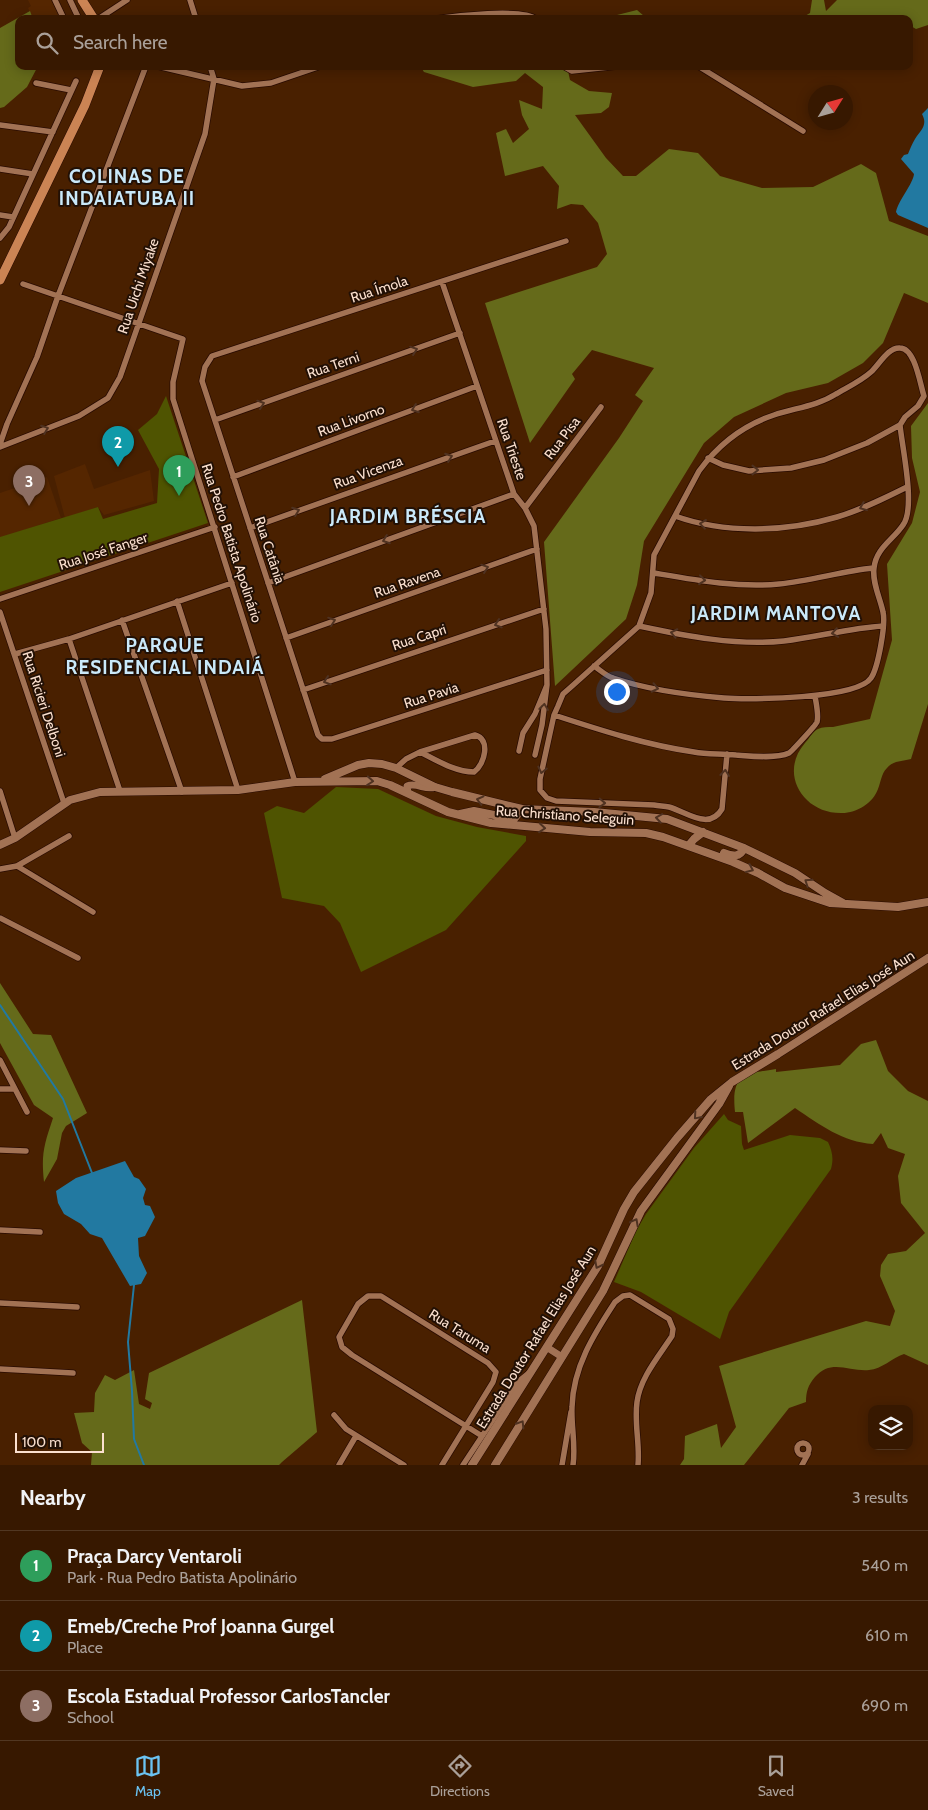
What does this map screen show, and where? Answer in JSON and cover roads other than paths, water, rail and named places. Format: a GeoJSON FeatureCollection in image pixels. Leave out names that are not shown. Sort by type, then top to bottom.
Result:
{"type":"FeatureCollection","features":[{"type":"Feature","properties":{"kind":"main road"},"geometry":{"type":"LineString","coordinates":[[0,278],[3,263],[85,105],[98,70]]}},
{"type":"Feature","properties":{"kind":"main road"},"geometry":{"type":"LineString","coordinates":[[321,780],[358,765],[369,763],[382,764],[396,768],[435,787],[522,809],[644,816],[667,820],[744,848],[795,873],[825,893],[850,906]]}},
{"type":"Feature","properties":{"kind":"main road","name":"Rua Christiano Seleguin"},"geometry":{"type":"LineString","coordinates":[[0,845],[15,838],[64,803],[83,795],[100,792],[238,790],[321,780],[377,781],[448,812],[504,825],[590,832],[646,833],[690,845],[758,873],[785,888],[830,904],[898,907],[928,902]]}},
{"type":"Feature","properties":{"kind":"main road"},"geometry":{"type":"LineString","coordinates":[[456,814],[474,811],[514,819],[522,809]]}},
{"type":"Feature","properties":{"kind":"main road"},"geometry":{"type":"LineString","coordinates":[[690,845],[703,832]]}},
{"type":"Feature","properties":{"kind":"main road"},"geometry":{"type":"LineString","coordinates":[[712,854],[720,852],[732,856],[738,855],[743,852],[744,848]]}},
{"type":"Feature","properties":{"kind":"main road","name":"Estrada Doutor Rafael Elias José Aun"},"geometry":{"type":"LineString","coordinates":[[472,1465],[548,1348],[598,1266],[634,1192],[711,1099],[732,1082],[787,1049],[928,958]]}},
{"type":"Feature","properties":{"kind":"main road","name":"Estrada Doutor Rafael Elias José Aun"},"geometry":{"type":"LineString","coordinates":[[495,1465],[603,1291],[641,1211],[719,1104],[732,1082]]}},
{"type":"Feature","properties":{"kind":"street"},"geometry":{"type":"LineString","coordinates":[[55,0],[62,15]]}},
{"type":"Feature","properties":{"kind":"street"},"geometry":{"type":"LineString","coordinates":[[70,0],[77,15]]}},
{"type":"Feature","properties":{"kind":"street"},"geometry":{"type":"LineString","coordinates":[[104,15],[127,0]]}},
{"type":"Feature","properties":{"kind":"street"},"geometry":{"type":"LineString","coordinates":[[190,0],[195,15]]}},
{"type":"Feature","properties":{"kind":"street"},"geometry":{"type":"LineString","coordinates":[[488,15],[525,15]]}},
{"type":"Feature","properties":{"kind":"street"},"geometry":{"type":"LineString","coordinates":[[0,445],[7,424],[37,358],[58,296],[144,70]]}},
{"type":"Feature","properties":{"kind":"street"},"geometry":{"type":"LineString","coordinates":[[175,70],[242,86],[271,83],[309,70]]}},
{"type":"Feature","properties":{"kind":"street","name":"Rua Uichi Miyake"},"geometry":{"type":"LineString","coordinates":[[0,445],[79,416],[108,398],[120,377],[205,134],[214,79],[211,70]]}},
{"type":"Feature","properties":{"kind":"street"},"geometry":{"type":"LineString","coordinates":[[705,70],[804,131]]}},
{"type":"Feature","properties":{"kind":"street"},"geometry":{"type":"LineString","coordinates":[[0,238],[9,227],[76,81]]}},
{"type":"Feature","properties":{"kind":"street"},"geometry":{"type":"LineString","coordinates":[[36,83],[71,90]]}},
{"type":"Feature","properties":{"kind":"street"},"geometry":{"type":"LineString","coordinates":[[0,125],[53,132]]}},
{"type":"Feature","properties":{"kind":"street"},"geometry":{"type":"LineString","coordinates":[[0,169],[33,174]]}},
{"type":"Feature","properties":{"kind":"street"},"geometry":{"type":"LineString","coordinates":[[0,215],[13,217]]}},
{"type":"Feature","properties":{"kind":"street","name":"Rua Ímola"},"geometry":{"type":"LineString","coordinates":[[204,367],[212,356],[566,241]]}},
{"type":"Feature","properties":{"kind":"street","name":"Rua Trieste"},"geometry":{"type":"LineString","coordinates":[[442,282],[514,494],[525,508],[534,526],[546,629],[547,670],[542,725],[535,755]]}},
{"type":"Feature","properties":{"kind":"street"},"geometry":{"type":"LineString","coordinates":[[23,284],[139,323]]}},
{"type":"Feature","properties":{"kind":"street","name":"Rua Pedro Batista Apolinário"},"geometry":{"type":"LineString","coordinates":[[139,323],[183,339],[173,382],[173,398],[295,782]]}},
{"type":"Feature","properties":{"kind":"street","name":"Rua Terni"},"geometry":{"type":"LineString","coordinates":[[215,420],[460,333]]}},
{"type":"Feature","properties":{"kind":"street"},"geometry":{"type":"LineString","coordinates":[[708,458],[723,465],[749,471],[791,468],[844,453],[867,443],[900,425],[905,417],[918,406],[924,396],[912,356],[907,350],[899,347],[894,349],[870,372],[833,396],[797,409],[775,414],[746,427],[708,458],[699,471],[654,555],[651,593],[639,626],[563,694],[554,715],[540,779],[540,790],[547,798],[556,801],[654,805],[670,808],[704,820],[711,819],[718,815],[722,809],[727,754]]}},
{"type":"Feature","properties":{"kind":"street","name":"Rua Catânia"},"geometry":{"type":"LineString","coordinates":[[204,367],[202,381],[318,735],[322,739]]}},
{"type":"Feature","properties":{"kind":"street","name":"Rua Livorno"},"geometry":{"type":"LineString","coordinates":[[233,477],[477,386]]}},
{"type":"Feature","properties":{"kind":"street","name":"Rua Pisa"},"geometry":{"type":"LineString","coordinates":[[525,508],[601,407]]}},
{"type":"Feature","properties":{"kind":"street"},"geometry":{"type":"LineString","coordinates":[[594,666],[611,678],[659,689],[725,698],[815,696],[855,689],[865,685],[875,671],[884,614],[876,588],[873,568],[886,542],[904,524],[908,514],[908,487],[900,425]]}},
{"type":"Feature","properties":{"kind":"street","name":"Rua Vicenza"},"geometry":{"type":"LineString","coordinates":[[250,528],[495,440]]}},
{"type":"Feature","properties":{"kind":"street"},"geometry":{"type":"LineString","coordinates":[[675,516],[696,523],[740,528],[774,528],[806,524],[837,517],[908,487]]}},
{"type":"Feature","properties":{"kind":"street"},"geometry":{"type":"LineString","coordinates":[[268,583],[514,494]]}},
{"type":"Feature","properties":{"kind":"street","name":"Rua José Fanger"},"geometry":{"type":"LineString","coordinates":[[0,599],[215,528]]}},
{"type":"Feature","properties":{"kind":"street","name":"Rua Ravena"},"geometry":{"type":"LineString","coordinates":[[286,638],[537,549]]}},
{"type":"Feature","properties":{"kind":"street"},"geometry":{"type":"LineString","coordinates":[[654,573],[748,585],[806,581],[873,568]]}},
{"type":"Feature","properties":{"kind":"street"},"geometry":{"type":"LineString","coordinates":[[14,654],[69,639],[232,583]]}},
{"type":"Feature","properties":{"kind":"street"},"geometry":{"type":"LineString","coordinates":[[177,601],[238,790]]}},
{"type":"Feature","properties":{"kind":"street","name":"Rua Capri"},"geometry":{"type":"LineString","coordinates":[[303,690],[544,609]]}},
{"type":"Feature","properties":{"kind":"street","name":"Rua Ricieri Delboni"},"geometry":{"type":"LineString","coordinates":[[0,612],[64,803]]}},
{"type":"Feature","properties":{"kind":"street"},"geometry":{"type":"LineString","coordinates":[[122,620],[182,792]]}},
{"type":"Feature","properties":{"kind":"street"},"geometry":{"type":"LineString","coordinates":[[639,626],[686,636],[748,641],[783,641],[883,626]]}},
{"type":"Feature","properties":{"kind":"street"},"geometry":{"type":"LineString","coordinates":[[69,639],[120,791]]}},
{"type":"Feature","properties":{"kind":"street","name":"Rua Pavia"},"geometry":{"type":"LineString","coordinates":[[322,739],[332,739],[355,733],[547,670]]}},
{"type":"Feature","properties":{"kind":"street","name":"Rua Trieste"},"geometry":{"type":"LineString","coordinates":[[519,751],[523,733],[535,714],[547,685]]}},
{"type":"Feature","properties":{"kind":"street"},"geometry":{"type":"LineString","coordinates":[[554,715],[651,744],[696,753],[781,755],[790,753],[817,722],[815,696]]}},
{"type":"Feature","properties":{"kind":"street"},"geometry":{"type":"LineString","coordinates":[[396,768],[406,759],[420,752],[475,735],[484,740],[485,746],[481,765],[474,772],[468,772],[441,762],[420,752]]}},
{"type":"Feature","properties":{"kind":"street"},"geometry":{"type":"LineString","coordinates":[[436,747],[437,757],[441,762]]}},
{"type":"Feature","properties":{"kind":"street"},"geometry":{"type":"LineString","coordinates":[[408,793],[406,786],[410,784],[430,789],[435,787]]}},
{"type":"Feature","properties":{"kind":"street"},"geometry":{"type":"LineString","coordinates":[[0,791],[15,838]]}},
{"type":"Feature","properties":{"kind":"street"},"geometry":{"type":"LineString","coordinates":[[0,869],[17,866],[69,836]]}},
{"type":"Feature","properties":{"kind":"street"},"geometry":{"type":"LineString","coordinates":[[17,866],[94,912]]}},
{"type":"Feature","properties":{"kind":"street"},"geometry":{"type":"LineString","coordinates":[[0,918],[78,958]]}},
{"type":"Feature","properties":{"kind":"street"},"geometry":{"type":"LineString","coordinates":[[0,1060],[27,1112]]}},
{"type":"Feature","properties":{"kind":"street"},"geometry":{"type":"LineString","coordinates":[[0,1088],[14,1089]]}},
{"type":"Feature","properties":{"kind":"street"},"geometry":{"type":"LineString","coordinates":[[0,1150],[26,1152]]}},
{"type":"Feature","properties":{"kind":"street"},"geometry":{"type":"LineString","coordinates":[[0,1230],[40,1232]]}},
{"type":"Feature","properties":{"kind":"street"},"geometry":{"type":"LineString","coordinates":[[573,1465],[573,1384],[581,1361],[593,1338],[619,1298],[630,1295],[669,1319],[673,1329],[672,1336],[644,1380],[638,1396],[636,1408],[639,1445],[638,1465]]}},
{"type":"Feature","properties":{"kind":"street","name":"Rua Taruma"},"geometry":{"type":"LineString","coordinates":[[442,1465],[494,1382],[496,1372],[488,1363],[381,1296],[368,1296],[358,1304],[338,1337],[342,1347],[466,1426]]}},
{"type":"Feature","properties":{"kind":"street"},"geometry":{"type":"LineString","coordinates":[[0,1303],[77,1307]]}},
{"type":"Feature","properties":{"kind":"street"},"geometry":{"type":"LineString","coordinates":[[548,1348],[562,1357]]}},
{"type":"Feature","properties":{"kind":"street"},"geometry":{"type":"LineString","coordinates":[[0,1370],[73,1373]]}},
{"type":"Feature","properties":{"kind":"street"},"geometry":{"type":"LineString","coordinates":[[463,1465],[518,1382],[531,1372]]}},
{"type":"Feature","properties":{"kind":"street"},"geometry":{"type":"LineString","coordinates":[[562,1465],[572,1410]]}},
{"type":"Feature","properties":{"kind":"street"},"geometry":{"type":"LineString","coordinates":[[334,1415],[346,1429],[404,1465]]}},
{"type":"Feature","properties":{"kind":"street"},"geometry":{"type":"LineString","coordinates":[[466,1426],[482,1436]]}},
{"type":"Feature","properties":{"kind":"street"},"geometry":{"type":"LineString","coordinates":[[339,1465],[356,1436]]}},
{"type":"Feature","properties":{"kind":"street"},"geometry":{"type":"LineString","coordinates":[[798,1465],[805,1455],[802,1465]]}},
{"type":"Feature","properties":{"kind":"water"},"geometry":{"type":"Polygon","coordinates":[[[928,108],[928,228],[898,215],[896,212],[914,174],[901,159],[904,155],[908,154],[923,127],[924,118],[922,114],[928,108]]]}},
{"type":"Feature","properties":{"kind":"water"},"geometry":{"type":"Polygon","coordinates":[[[125,1161],[134,1177],[139,1179],[146,1189],[143,1198],[145,1205],[150,1206],[155,1217],[145,1236],[138,1238],[139,1256],[147,1273],[141,1284],[130,1286],[102,1238],[90,1234],[81,1224],[64,1214],[58,1203],[56,1191],[76,1178],[125,1161]]]}},
{"type":"Feature","properties":{"kind":"waterway"},"geometry":{"type":"LineString","coordinates":[[0,1005],[63,1099],[92,1173]]}},
{"type":"Feature","properties":{"kind":"waterway"},"geometry":{"type":"LineString","coordinates":[[134,1285],[128,1342],[134,1439],[144,1465]]}},
{"type":"Feature","properties":{"kind":"place","name":"Emeb/Creche Prof Joanna Gurgel"},"geometry":{"type":"Point","coordinates":[118,467]}},
{"type":"Feature","properties":{"kind":"place","name":"Praça Darcy Ventaroli"},"geometry":{"type":"Point","coordinates":[179,496]}},
{"type":"Feature","properties":{"kind":"place","name":"Escola Estadual Professor CarlosTancler"},"geometry":{"type":"Point","coordinates":[29,506]}},
{"type":"Feature","properties":{"kind":"district","name":"COLINAS DE INDAIATUBA II"},"geometry":{"type":"Point","coordinates":[127,187]}},
{"type":"Feature","properties":{"kind":"district","name":"JARDIM BRÉSCIA"},"geometry":{"type":"Point","coordinates":[408,516]}},
{"type":"Feature","properties":{"kind":"district","name":"JARDIM MANTOVA"},"geometry":{"type":"Point","coordinates":[776,613]}},
{"type":"Feature","properties":{"kind":"district","name":"PARQUE RESIDENCIAL INDAIÁ"},"geometry":{"type":"Point","coordinates":[165,656]}}]}
